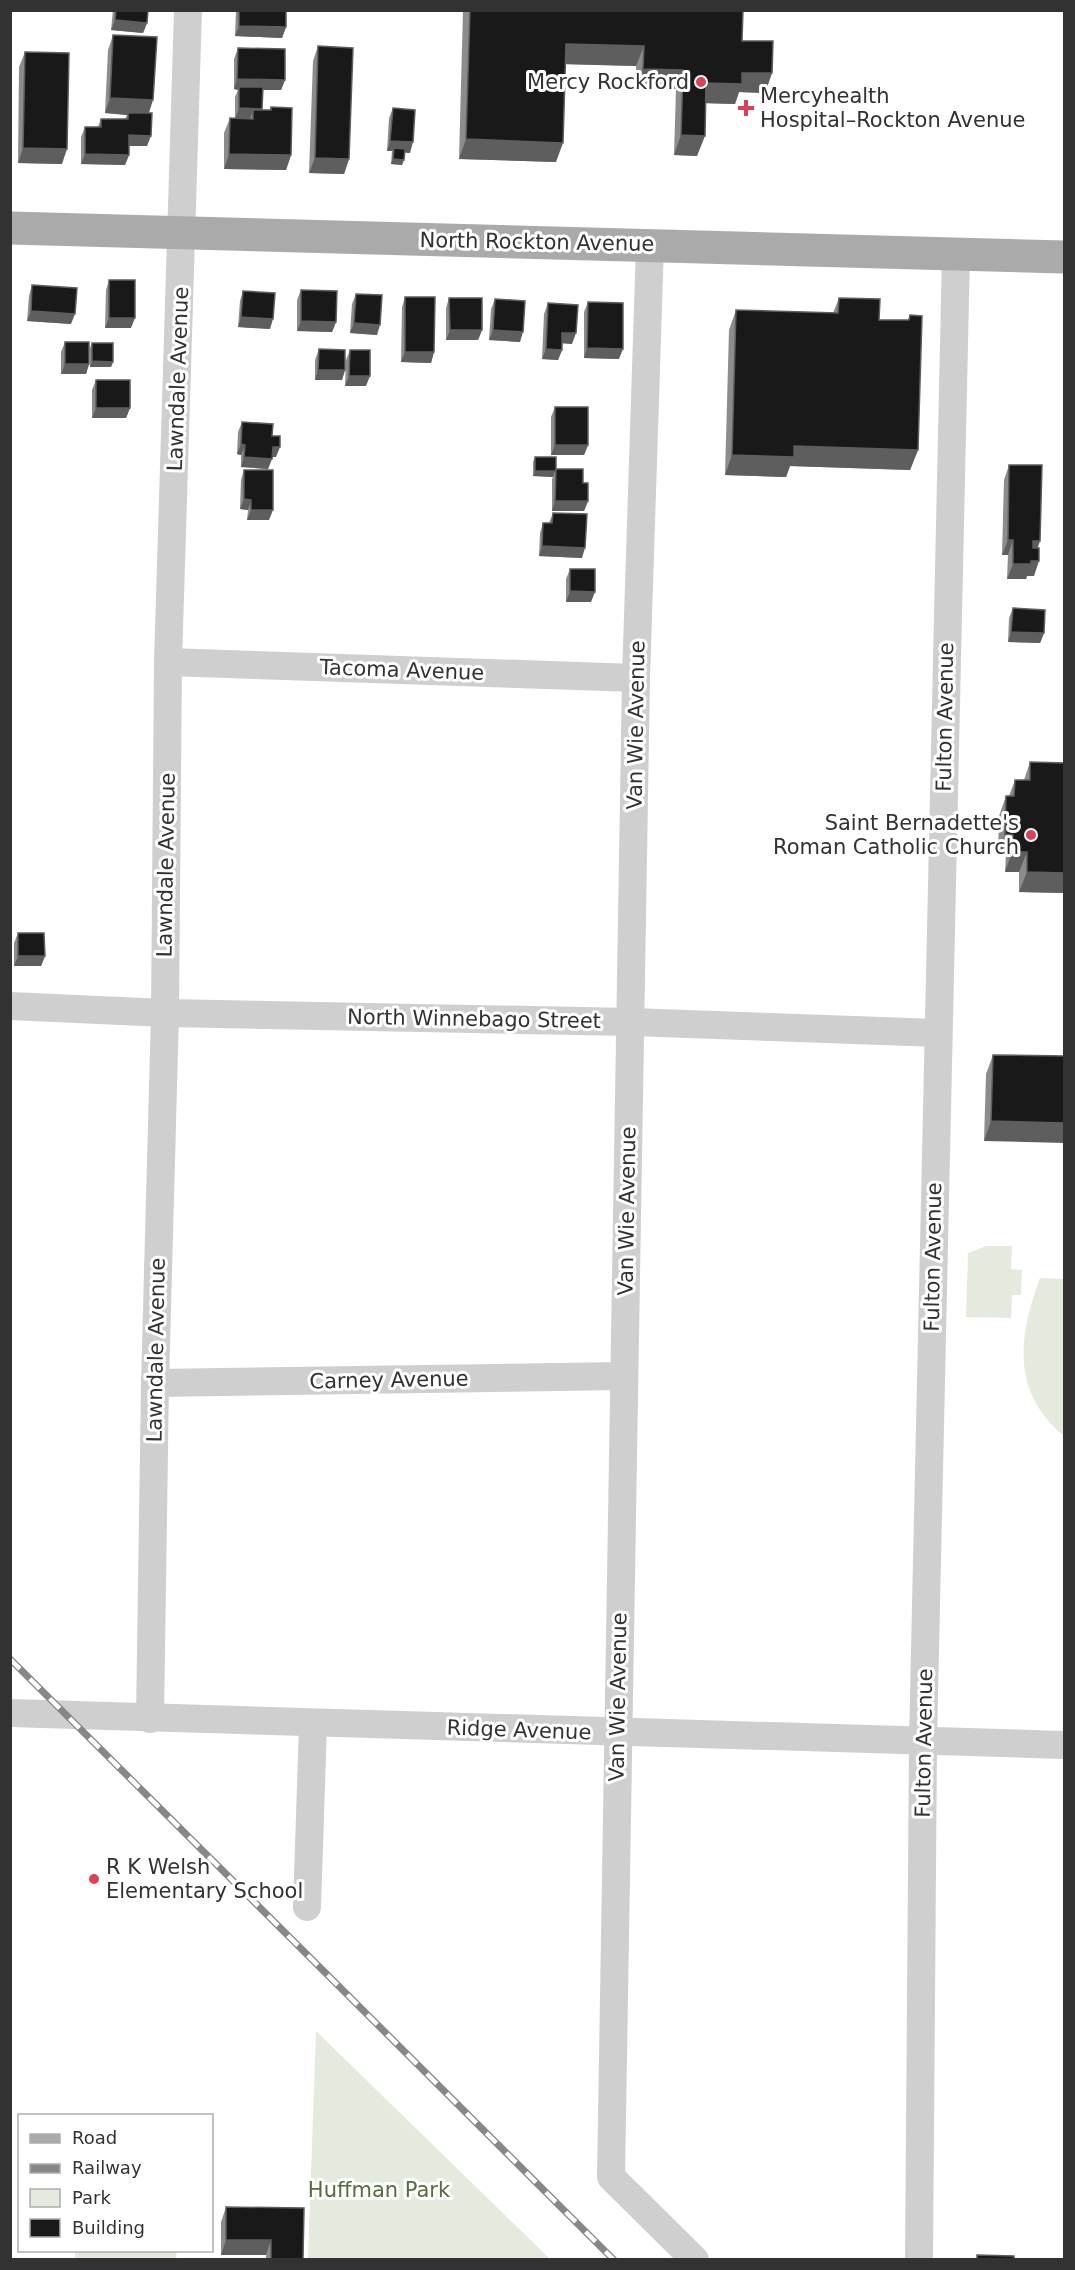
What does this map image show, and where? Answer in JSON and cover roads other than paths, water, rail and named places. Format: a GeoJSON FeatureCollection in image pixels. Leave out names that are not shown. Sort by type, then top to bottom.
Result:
{"type":"FeatureCollection","features":[{"type":"Feature","properties":{"kind":"main road","name":"North Rockton Avenue"},"geometry":{"type":"LineString","coordinates":[[10,228],[1065,257]]}},
{"type":"Feature","properties":{"kind":"street","name":"Lawndale Avenue"},"geometry":{"type":"LineString","coordinates":[[150,1719],[155,1383],[165,1013],[168,662],[183,234],[188,10]]}},
{"type":"Feature","properties":{"kind":"street","name":"Van Wie Avenue"},"geometry":{"type":"LineString","coordinates":[[650,245],[636,678],[611,2177],[695,2259]]}},
{"type":"Feature","properties":{"kind":"street","name":"Fulton Avenue"},"geometry":{"type":"LineString","coordinates":[[919,2259],[923,1741],[956,254]]}},
{"type":"Feature","properties":{"kind":"street","name":"Tacoma Avenue"},"geometry":{"type":"LineString","coordinates":[[168,662],[636,678]]}},
{"type":"Feature","properties":{"kind":"street","name":"North Winnebago Street"},"geometry":{"type":"LineString","coordinates":[[10,1006],[165,1013],[631,1022],[938,1033]]}},
{"type":"Feature","properties":{"kind":"street","name":"Carney Avenue"},"geometry":{"type":"LineString","coordinates":[[155,1383],[623,1376]]}},
{"type":"Feature","properties":{"kind":"street","name":"Ridge Avenue"},"geometry":{"type":"LineString","coordinates":[[10,1713],[1065,1745]]}},
{"type":"Feature","properties":{"kind":"street"},"geometry":{"type":"LineString","coordinates":[[307,1907],[314,1724]]}},
{"type":"Feature","properties":{"kind":"railway"},"geometry":{"type":"LineString","coordinates":[[10,1659],[614,2260]]}},
{"type":"Feature","properties":{"kind":"place","name":"Mercy Rockford"},"geometry":{"type":"Point","coordinates":[701,82]}},
{"type":"Feature","properties":{"kind":"place","name":"Mercyhealth Hospital–Rockton Avenue"},"geometry":{"type":"Point","coordinates":[746,108]}},
{"type":"Feature","properties":{"kind":"place","name":"Saint Bernadette's Roman Catholic Church"},"geometry":{"type":"Point","coordinates":[1031,835]}},
{"type":"Feature","properties":{"kind":"place","name":"R K Welsh Elementary School"},"geometry":{"type":"Point","coordinates":[94,1879]}},
{"type":"Feature","properties":{"kind":"park label","name":"Huffman Park"},"geometry":{"type":"Point","coordinates":[379,2190]}}]}
